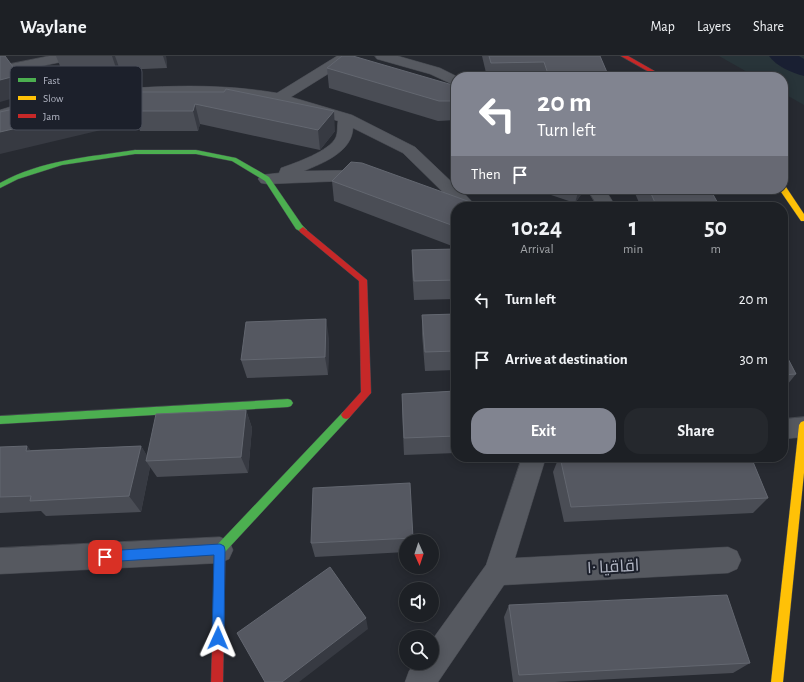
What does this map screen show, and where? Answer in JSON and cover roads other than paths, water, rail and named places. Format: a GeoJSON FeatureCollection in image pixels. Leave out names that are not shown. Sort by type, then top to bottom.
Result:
{"type":"FeatureCollection","features":[{"type":"Feature","properties":{"kind":"street"},"geometry":{"type":"LineString","coordinates":[[17,66],[71,56]]}},
{"type":"Feature","properties":{"kind":"street"},"geometry":{"type":"LineString","coordinates":[[279,98],[347,56]]}},
{"type":"Feature","properties":{"kind":"street"},"geometry":{"type":"LineString","coordinates":[[382,56],[435,70],[451,79]]}},
{"type":"Feature","properties":{"kind":"street"},"geometry":{"type":"LineString","coordinates":[[624,56],[653,72]]}},
{"type":"Feature","properties":{"kind":"street"},"geometry":{"type":"LineString","coordinates":[[0,70],[10,68]]}},
{"type":"Feature","properties":{"kind":"street"},"geometry":{"type":"LineString","coordinates":[[142,92],[174,90],[243,92],[279,98],[346,118],[409,150],[451,190]]}},
{"type":"Feature","properties":{"kind":"street"},"geometry":{"type":"LineString","coordinates":[[0,115],[10,112]]}},
{"type":"Feature","properties":{"kind":"street"},"geometry":{"type":"LineString","coordinates":[[267,179],[310,163],[329,153],[344,137],[346,118]]}},
{"type":"Feature","properties":{"kind":"street"},"geometry":{"type":"LineString","coordinates":[[0,186],[16,177],[61,163],[135,152],[196,152],[234,159],[267,179],[299,227],[363,280],[366,393],[220,550],[217,682]]}},
{"type":"Feature","properties":{"kind":"street"},"geometry":{"type":"LineString","coordinates":[[267,179],[363,175],[385,178]]}},
{"type":"Feature","properties":{"kind":"street"},"geometry":{"type":"LineString","coordinates":[[421,186],[463,202]]}},
{"type":"Feature","properties":{"kind":"street"},"geometry":{"type":"LineString","coordinates":[[455,194],[463,202]]}},
{"type":"Feature","properties":{"kind":"street"},"geometry":{"type":"LineString","coordinates":[[786,194],[804,219]]}},
{"type":"Feature","properties":{"kind":"street"},"geometry":{"type":"LineString","coordinates":[[0,420],[288,403]]}},
{"type":"Feature","properties":{"kind":"street"},"geometry":{"type":"LineString","coordinates":[[777,682],[797,427]]}},
{"type":"Feature","properties":{"kind":"street"},"geometry":{"type":"LineString","coordinates":[[420,682],[497,572],[532,462]]}},
{"type":"Feature","properties":{"kind":"street"},"geometry":{"type":"LineString","coordinates":[[0,561],[220,550]]}},
{"type":"Feature","properties":{"kind":"street","name":"اقاقیا ۱۰"},"geometry":{"type":"LineString","coordinates":[[497,572],[728,560]]}},
{"type":"Feature","properties":{"kind":"waterway"},"geometry":{"type":"LineString","coordinates":[[781,56],[804,69]]}}]}
